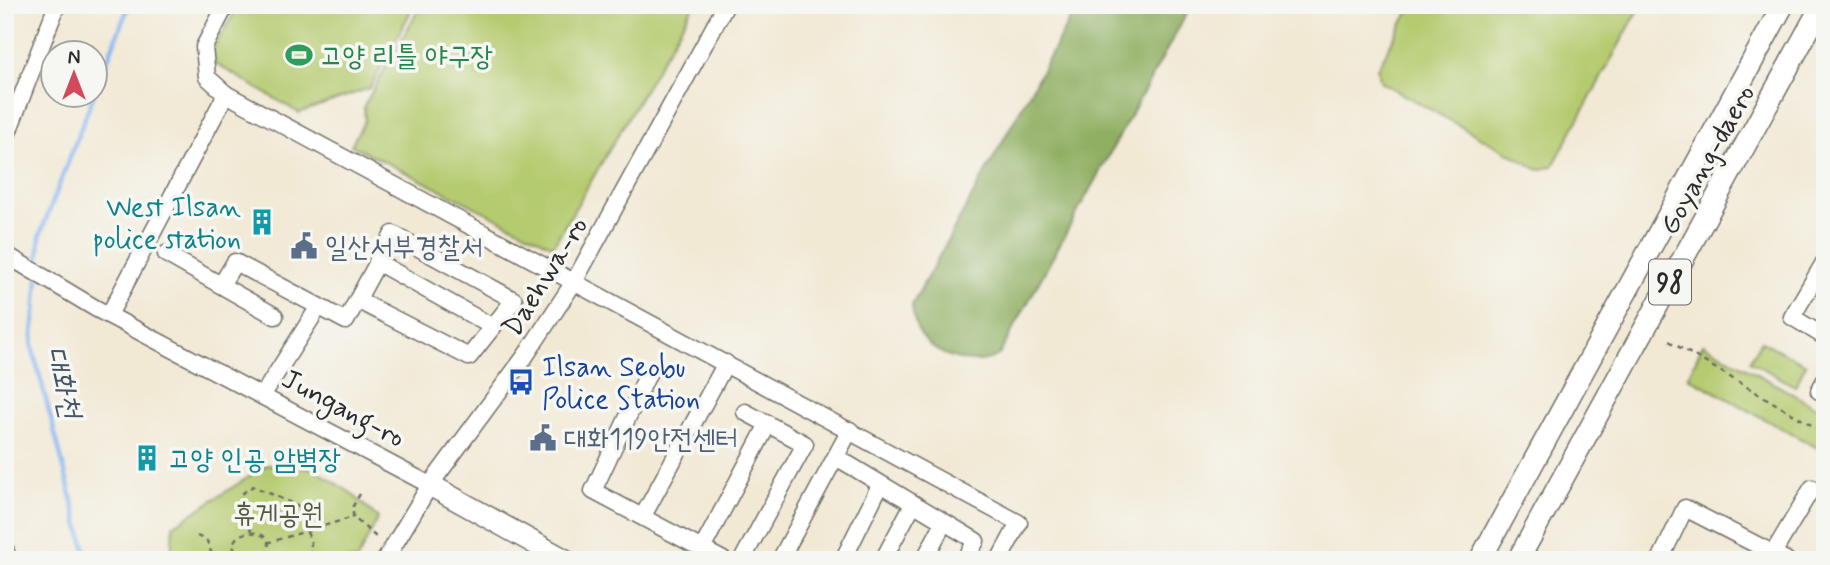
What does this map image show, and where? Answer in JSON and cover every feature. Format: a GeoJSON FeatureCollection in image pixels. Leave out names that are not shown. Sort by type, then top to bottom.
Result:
{"type":"FeatureCollection","features":[{"type":"Feature","properties":{"kind":"main road","name":"Goyang-daero"},"geometry":{"type":"LineString","coordinates":[[1480,560],[1783,5]]}},
{"type":"Feature","properties":{"kind":"main road","name":"Goyang-daero"},"geometry":{"type":"LineString","coordinates":[[1518,560],[1822,5]]}},
{"type":"Feature","properties":{"kind":"main road","name":"Jungang-ro"},"geometry":{"type":"LineString","coordinates":[[430,485],[565,560]]}},
{"type":"Feature","properties":{"kind":"street"},"geometry":{"type":"LineString","coordinates":[[5,140],[57,5]]}},
{"type":"Feature","properties":{"kind":"street"},"geometry":{"type":"LineString","coordinates":[[226,5],[204,47],[207,77],[226,94],[1019,523],[999,560]]}},
{"type":"Feature","properties":{"kind":"street","name":"Daehwa-ro"},"geometry":{"type":"LineString","coordinates":[[385,560],[430,485],[526,355],[574,282],[726,5]]}},
{"type":"Feature","properties":{"kind":"street"},"geometry":{"type":"LineString","coordinates":[[102,311],[226,94]]}},
{"type":"Feature","properties":{"kind":"street"},"geometry":{"type":"LineString","coordinates":[[220,285],[234,262],[346,321],[357,300],[377,262],[393,234],[514,300],[470,356],[357,300]]}},
{"type":"Feature","properties":{"kind":"street","name":"Jungang-ro"},"geometry":{"type":"LineString","coordinates":[[5,254],[102,311],[430,485]]}},
{"type":"Feature","properties":{"kind":"street"},"geometry":{"type":"LineString","coordinates":[[166,254],[275,316]]}},
{"type":"Feature","properties":{"kind":"street"},"geometry":{"type":"LineString","coordinates":[[1823,333],[1792,317],[1825,261]]}},
{"type":"Feature","properties":{"kind":"street"},"geometry":{"type":"LineString","coordinates":[[377,262],[494,327]]}},
{"type":"Feature","properties":{"kind":"street"},"geometry":{"type":"LineString","coordinates":[[262,396],[318,308]]}},
{"type":"Feature","properties":{"kind":"street"},"geometry":{"type":"LineString","coordinates":[[643,516],[726,363]]}},
{"type":"Feature","properties":{"kind":"street"},"geometry":{"type":"LineString","coordinates":[[648,374],[593,491],[723,560]]}},
{"type":"Feature","properties":{"kind":"street"},"geometry":{"type":"LineString","coordinates":[[741,560],[805,444],[745,412]]}},
{"type":"Feature","properties":{"kind":"street"},"geometry":{"type":"LineString","coordinates":[[702,548],[768,425]]}},
{"type":"Feature","properties":{"kind":"street"},"geometry":{"type":"LineString","coordinates":[[780,560],[850,430]]}},
{"type":"Feature","properties":{"kind":"street"},"geometry":{"type":"LineString","coordinates":[[836,457],[976,541],[965,560]]}},
{"type":"Feature","properties":{"kind":"street"},"geometry":{"type":"LineString","coordinates":[[843,560],[880,485]]}},
{"type":"Feature","properties":{"kind":"street"},"geometry":{"type":"LineString","coordinates":[[1660,560],[1685,508],[1776,557],[1812,488]]}},
{"type":"Feature","properties":{"kind":"street"},"geometry":{"type":"LineString","coordinates":[[883,560],[913,504]]}},
{"type":"Feature","properties":{"kind":"street"},"geometry":{"type":"LineString","coordinates":[[924,560],[944,522]]}},
{"type":"Feature","properties":{"kind":"street"},"geometry":{"type":"LineString","coordinates":[[5,548],[8,560]]}},
{"type":"Feature","properties":{"kind":"path"},"geometry":{"type":"LineString","coordinates":[[1669,341],[1825,433]]}},
{"type":"Feature","properties":{"kind":"path"},"geometry":{"type":"LineString","coordinates":[[251,531],[240,495],[253,486],[298,506],[308,531],[310,560]]}},
{"type":"Feature","properties":{"kind":"path"},"geometry":{"type":"LineString","coordinates":[[360,494],[353,506],[353,517],[376,537]]}},
{"type":"Feature","properties":{"kind":"path"},"geometry":{"type":"LineString","coordinates":[[267,543],[353,517]]}},
{"type":"Feature","properties":{"kind":"path"},"geometry":{"type":"LineString","coordinates":[[240,560],[235,553],[237,537],[251,531],[261,534],[267,543],[266,554],[262,560]]}},
{"type":"Feature","properties":{"kind":"path"},"geometry":{"type":"LineString","coordinates":[[197,536],[208,541],[214,559],[235,553]]}},
{"type":"Feature","properties":{"kind":"green space","name":"고양 리틀 야구장"},"geometry":{"type":"Polygon","coordinates":[[[239,5],[410,5],[410,13],[370,88],[299,113],[211,61],[212,50],[239,5]]]}},
{"type":"Feature","properties":{"kind":"green space"},"geometry":{"type":"Polygon","coordinates":[[[421,5],[694,5],[553,246],[351,145],[365,120],[364,106],[421,5]]]}},
{"type":"Feature","properties":{"kind":"green space"},"geometry":{"type":"Polygon","coordinates":[[[1072,5],[1185,5],[1188,11],[999,355],[978,361],[955,358],[944,354],[926,341],[916,326],[912,305],[1072,16],[1072,5]]]}},
{"type":"Feature","properties":{"kind":"green space"},"geometry":{"type":"Polygon","coordinates":[[[1412,5],[1641,5],[1553,166],[1539,170],[1381,82],[1377,69],[1412,5]]]}},
{"type":"Feature","properties":{"kind":"green space"},"geometry":{"type":"Polygon","coordinates":[[[1761,341],[1806,364],[1795,386],[1750,361],[1761,341]]]}},
{"type":"Feature","properties":{"kind":"green space"},"geometry":{"type":"Polygon","coordinates":[[[1703,344],[1825,412],[1825,452],[1688,377],[1703,344]]]}},
{"type":"Feature","properties":{"kind":"green space","name":"휴게공원"},"geometry":{"type":"Polygon","coordinates":[[[267,465],[314,469],[351,493],[378,518],[357,560],[171,560],[173,526],[267,465]]]}},
{"type":"Feature","properties":{"kind":"waterway","name":"대화천"},"geometry":{"type":"LineString","coordinates":[[108,58],[129,5]]}},
{"type":"Feature","properties":{"kind":"waterway","name":"대화천"},"geometry":{"type":"LineString","coordinates":[[38,269],[40,235],[89,108]]}},
{"type":"Feature","properties":{"kind":"waterway","name":"대화천"},"geometry":{"type":"LineString","coordinates":[[38,278],[32,346],[88,560]]}},
{"type":"Feature","properties":{"kind":"place","name":"고양 리틀 야구장"},"geometry":{"type":"Point","coordinates":[299,55]}},
{"type":"Feature","properties":{"kind":"place","name":"West Ilsan police station"},"geometry":{"type":"Point","coordinates":[262,222]}},
{"type":"Feature","properties":{"kind":"place","name":"일산서부경찰서"},"geometry":{"type":"Point","coordinates":[304,246]}},
{"type":"Feature","properties":{"kind":"place","name":"Ilsan Seobu Police Station"},"geometry":{"type":"Point","coordinates":[521,382]}},
{"type":"Feature","properties":{"kind":"place","name":"대화119안전센터"},"geometry":{"type":"Point","coordinates":[543,438]}},
{"type":"Feature","properties":{"kind":"place","name":"고양 인공 암벽장"},"geometry":{"type":"Point","coordinates":[147,458]}}]}
